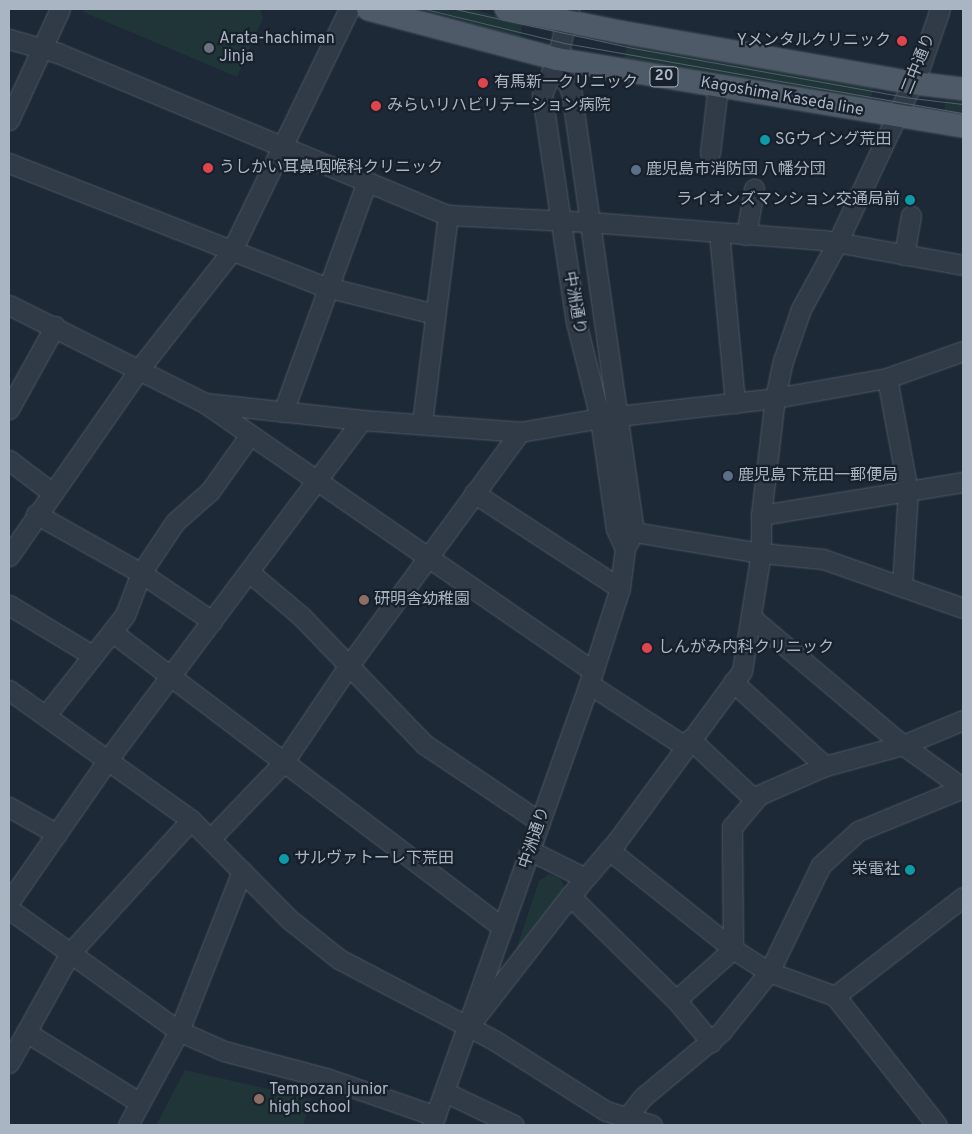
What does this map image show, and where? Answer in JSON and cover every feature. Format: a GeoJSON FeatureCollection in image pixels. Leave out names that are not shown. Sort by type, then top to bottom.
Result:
{"type":"FeatureCollection","features":[{"type":"Feature","properties":{"kind":"main road","name":"Kagoshima Kaseda line"},"geometry":{"type":"LineString","coordinates":[[368,9],[557,59],[896,118],[963,126]]}},
{"type":"Feature","properties":{"kind":"main road","name":"20"},"geometry":{"type":"LineString","coordinates":[[517,10],[567,15],[912,83],[963,89]]}},
{"type":"Feature","properties":{"kind":"street"},"geometry":{"type":"LineString","coordinates":[[9,120],[60,9]]}},
{"type":"Feature","properties":{"kind":"street"},"geometry":{"type":"LineString","coordinates":[[9,556],[51,492],[140,368],[231,252],[348,9]]}},
{"type":"Feature","properties":{"kind":"street","name":"二中通り"},"geometry":{"type":"LineString","coordinates":[[468,1027],[570,896],[609,850],[742,671],[761,553],[761,515],[775,398],[783,361],[801,309],[837,243],[896,118],[912,83],[940,9]]}},
{"type":"Feature","properties":{"kind":"street","name":"中洲通り"},"geometry":{"type":"LineString","coordinates":[[567,15],[557,59],[542,94],[559,220],[576,322],[600,418],[616,529],[630,540]]}},
{"type":"Feature","properties":{"kind":"street"},"geometry":{"type":"LineString","coordinates":[[9,39],[42,48],[448,215],[589,222],[837,243],[963,265]]}},
{"type":"Feature","properties":{"kind":"street","name":"中洲通り"},"geometry":{"type":"LineString","coordinates":[[434,1120],[504,928],[591,678],[620,588],[630,540],[619,416],[589,222],[572,94],[557,59]]}},
{"type":"Feature","properties":{"kind":"street"},"geometry":{"type":"LineString","coordinates":[[710,153],[718,86]]}},
{"type":"Feature","properties":{"kind":"street"},"geometry":{"type":"LineString","coordinates":[[9,163],[231,252],[326,287],[435,314]]}},
{"type":"Feature","properties":{"kind":"street"},"geometry":{"type":"LineString","coordinates":[[283,412],[326,287],[367,181]]}},
{"type":"Feature","properties":{"kind":"street"},"geometry":{"type":"LineString","coordinates":[[746,235],[754,189]]}},
{"type":"Feature","properties":{"kind":"street"},"geometry":{"type":"LineString","coordinates":[[422,423],[448,215]]}},
{"type":"Feature","properties":{"kind":"street"},"geometry":{"type":"LineString","coordinates":[[904,255],[911,216]]}},
{"type":"Feature","properties":{"kind":"street"},"geometry":{"type":"LineString","coordinates":[[719,233],[735,403]]}},
{"type":"Feature","properties":{"kind":"street"},"geometry":{"type":"LineString","coordinates":[[9,305],[140,368],[205,403],[318,480],[591,678],[687,743],[755,800]]}},
{"type":"Feature","properties":{"kind":"street"},"geometry":{"type":"LineString","coordinates":[[576,322],[604,317]]}},
{"type":"Feature","properties":{"kind":"street"},"geometry":{"type":"LineString","coordinates":[[9,409],[55,326]]}},
{"type":"Feature","properties":{"kind":"street"},"geometry":{"type":"LineString","coordinates":[[205,403],[362,420],[422,423],[520,432],[600,418],[775,398],[887,378],[962,348]]}},
{"type":"Feature","properties":{"kind":"street"},"geometry":{"type":"LineString","coordinates":[[887,378],[908,491],[902,587]]}},
{"type":"Feature","properties":{"kind":"street"},"geometry":{"type":"LineString","coordinates":[[9,902],[109,758],[362,420]]}},
{"type":"Feature","properties":{"kind":"street"},"geometry":{"type":"LineString","coordinates":[[210,839],[283,763],[347,668],[520,432]]}},
{"type":"Feature","properties":{"kind":"street"},"geometry":{"type":"LineString","coordinates":[[46,715],[92,655],[126,616],[141,573],[175,522],[210,491],[250,435]]}},
{"type":"Feature","properties":{"kind":"street"},"geometry":{"type":"LineString","coordinates":[[9,460],[51,492]]}},
{"type":"Feature","properties":{"kind":"street"},"geometry":{"type":"LineString","coordinates":[[761,515],[963,482]]}},
{"type":"Feature","properties":{"kind":"street"},"geometry":{"type":"LineString","coordinates":[[474,493],[620,588]]}},
{"type":"Feature","properties":{"kind":"street"},"geometry":{"type":"LineString","coordinates":[[36,514],[141,573],[212,621]]}},
{"type":"Feature","properties":{"kind":"street"},"geometry":{"type":"LineString","coordinates":[[630,540],[823,559],[963,608]]}},
{"type":"Feature","properties":{"kind":"street"},"geometry":{"type":"LineString","coordinates":[[248,572],[301,616],[347,668],[424,744],[540,822]]}},
{"type":"Feature","properties":{"kind":"street"},"geometry":{"type":"LineString","coordinates":[[9,605],[92,655]]}},
{"type":"Feature","properties":{"kind":"street"},"geometry":{"type":"LineString","coordinates":[[752,618],[903,745],[963,788]]}},
{"type":"Feature","properties":{"kind":"street"},"geometry":{"type":"LineString","coordinates":[[112,632],[169,678],[504,928]]}},
{"type":"Feature","properties":{"kind":"street"},"geometry":{"type":"LineString","coordinates":[[733,682],[825,766]]}},
{"type":"Feature","properties":{"kind":"street"},"geometry":{"type":"LineString","coordinates":[[9,690],[109,758],[191,820],[289,919],[340,959],[468,1027],[617,1118],[652,1125]]}},
{"type":"Feature","properties":{"kind":"street"},"geometry":{"type":"LineString","coordinates":[[676,1000],[733,949],[732,827],[758,795],[825,766],[903,745],[963,720]]}},
{"type":"Feature","properties":{"kind":"street"},"geometry":{"type":"LineString","coordinates":[[617,1118],[711,1042],[769,972],[820,865],[858,831],[963,788]]}},
{"type":"Feature","properties":{"kind":"street"},"geometry":{"type":"LineString","coordinates":[[9,807],[57,834]]}},
{"type":"Feature","properties":{"kind":"street"},"geometry":{"type":"LineString","coordinates":[[9,1064],[70,953],[191,820]]}},
{"type":"Feature","properties":{"kind":"street"},"geometry":{"type":"LineString","coordinates":[[609,850],[733,949],[769,972],[835,996],[937,1125]]}},
{"type":"Feature","properties":{"kind":"street"},"geometry":{"type":"LineString","coordinates":[[531,851],[585,878]]}},
{"type":"Feature","properties":{"kind":"street"},"geometry":{"type":"LineString","coordinates":[[128,1125],[179,1031],[242,871]]}},
{"type":"Feature","properties":{"kind":"street"},"geometry":{"type":"LineString","coordinates":[[570,896],[676,1000],[711,1042]]}},
{"type":"Feature","properties":{"kind":"street"},"geometry":{"type":"LineString","coordinates":[[835,996],[963,897]]}},
{"type":"Feature","properties":{"kind":"street"},"geometry":{"type":"LineString","coordinates":[[9,909],[70,953],[131,993],[179,1031],[224,1051],[326,1078],[434,1120]]}},
{"type":"Feature","properties":{"kind":"street"},"geometry":{"type":"LineString","coordinates":[[26,1032],[139,1102]]}},
{"type":"Feature","properties":{"kind":"street"},"geometry":{"type":"LineString","coordinates":[[445,1092],[514,1125]]}},
{"type":"Feature","properties":{"kind":"green space","name":"Arata-hachiman Jinja"},"geometry":{"type":"Polygon","coordinates":[[[85,9],[260,9],[263,18],[237,77],[83,12],[85,9]]]}},
{"type":"Feature","properties":{"kind":"green space"},"geometry":{"type":"Polygon","coordinates":[[[412,9],[471,9],[523,23],[520,37],[412,9]]]}},
{"type":"Feature","properties":{"kind":"green space"},"geometry":{"type":"Polygon","coordinates":[[[627,44],[873,87],[871,102],[624,59],[627,44]]]}},
{"type":"Feature","properties":{"kind":"green space"},"geometry":{"type":"Polygon","coordinates":[[[945,100],[963,102],[963,118],[944,115],[945,100]]]}},
{"type":"Feature","properties":{"kind":"green space"},"geometry":{"type":"Polygon","coordinates":[[[549,874],[560,878],[565,888],[514,956],[539,881],[549,874]]]}},
{"type":"Feature","properties":{"kind":"green space"},"geometry":{"type":"Polygon","coordinates":[[[185,1070],[312,1099],[303,1125],[156,1125],[185,1070]]]}},
{"type":"Feature","properties":{"kind":"tram line"},"geometry":{"type":"LineString","coordinates":[[425,9],[565,43],[963,113]]}},
{"type":"Feature","properties":{"kind":"tram line"},"geometry":{"type":"LineString","coordinates":[[455,9],[633,48],[912,98],[963,104]]}},
{"type":"Feature","properties":{"kind":"place","name":"Yメンタルクリニック"},"geometry":{"type":"Point","coordinates":[902,41]}},
{"type":"Feature","properties":{"kind":"place","name":"Arata-hachiman Jinja"},"geometry":{"type":"Point","coordinates":[209,48]}},
{"type":"Feature","properties":{"kind":"place","name":"有馬新一クリニック"},"geometry":{"type":"Point","coordinates":[483,83]}},
{"type":"Feature","properties":{"kind":"place","name":"みらいリハビリテーション病院"},"geometry":{"type":"Point","coordinates":[376,106]}},
{"type":"Feature","properties":{"kind":"place","name":"SGウイング荒田"},"geometry":{"type":"Point","coordinates":[765,140]}},
{"type":"Feature","properties":{"kind":"place","name":"うしかい耳鼻咽喉科クリニック"},"geometry":{"type":"Point","coordinates":[208,168]}},
{"type":"Feature","properties":{"kind":"place","name":"鹿児島市消防団 八幡分団"},"geometry":{"type":"Point","coordinates":[636,170]}},
{"type":"Feature","properties":{"kind":"place","name":"ライオンズマンション交通局前"},"geometry":{"type":"Point","coordinates":[910,200]}},
{"type":"Feature","properties":{"kind":"place","name":"鹿児島下荒田一郵便局"},"geometry":{"type":"Point","coordinates":[728,476]}},
{"type":"Feature","properties":{"kind":"place","name":"研明舎幼稚園"},"geometry":{"type":"Point","coordinates":[364,600]}},
{"type":"Feature","properties":{"kind":"place","name":"しんがみ内科クリニック"},"geometry":{"type":"Point","coordinates":[647,648]}},
{"type":"Feature","properties":{"kind":"place","name":"サルヴァトーレ下荒田"},"geometry":{"type":"Point","coordinates":[284,859]}},
{"type":"Feature","properties":{"kind":"place","name":"栄電社"},"geometry":{"type":"Point","coordinates":[910,870]}},
{"type":"Feature","properties":{"kind":"place","name":"Tempozan junior high school"},"geometry":{"type":"Point","coordinates":[259,1099]}}]}
